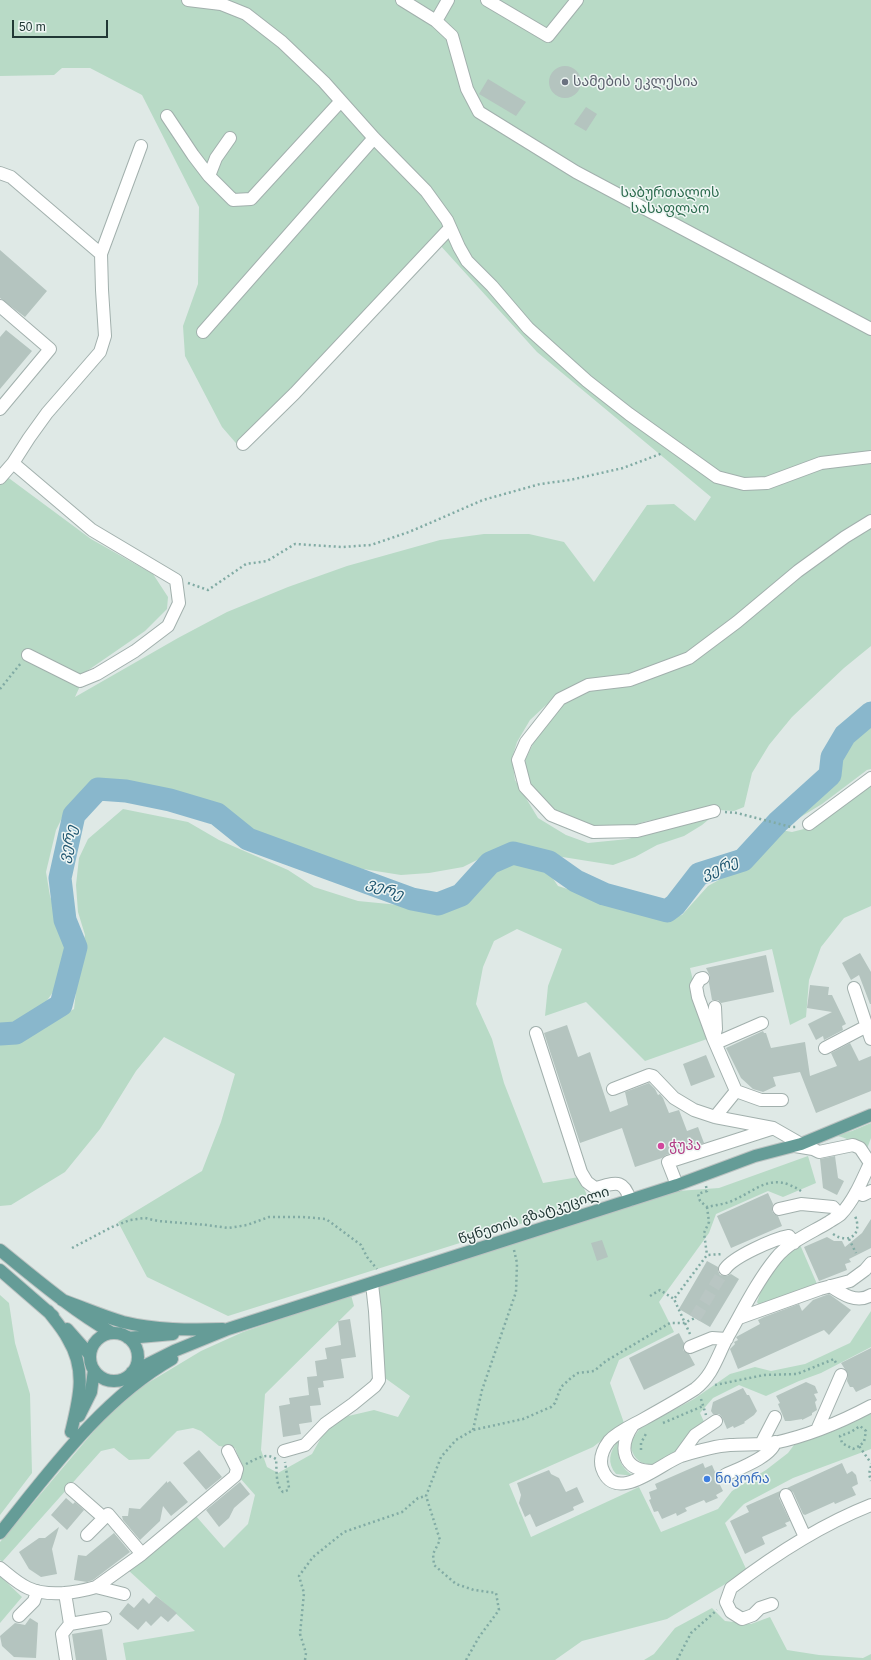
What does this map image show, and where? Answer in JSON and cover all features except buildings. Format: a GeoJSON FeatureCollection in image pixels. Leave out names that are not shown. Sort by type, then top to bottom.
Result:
{"type":"FeatureCollection","features":[{"type":"Feature","properties":{"kind":"main road","name":"წყნეთის გზატკეცილი"},"geometry":{"type":"LineString","coordinates":[[204,1340],[228,1329],[677,1185],[755,1156],[798,1145],[871,1115]]}},
{"type":"Feature","properties":{"kind":"main road"},"geometry":{"type":"LineString","coordinates":[[0,1250],[62,1300],[112,1333],[128,1338],[133,1342],[137,1354],[137,1360],[132,1372]]}},
{"type":"Feature","properties":{"kind":"main road"},"geometry":{"type":"LineString","coordinates":[[0,1270],[73,1334],[90,1354],[94,1370],[93,1382],[88,1401],[53,1468]]}},
{"type":"Feature","properties":{"kind":"main road"},"geometry":{"type":"LineString","coordinates":[[62,1300],[123,1322],[142,1326],[192,1330],[228,1329]]}},
{"type":"Feature","properties":{"kind":"main road"},"geometry":{"type":"LineString","coordinates":[[48,1311],[68,1339],[76,1356],[79,1369],[79,1399],[71,1432]]}},
{"type":"Feature","properties":{"kind":"main road"},"geometry":{"type":"LineString","coordinates":[[128,1338],[170,1334],[192,1330]]}},
{"type":"Feature","properties":{"kind":"main road"},"geometry":{"type":"LineString","coordinates":[[90,1354],[97,1340],[107,1334],[112,1333]]}},
{"type":"Feature","properties":{"kind":"main road"},"geometry":{"type":"LineString","coordinates":[[91,1425],[122,1379],[132,1372],[174,1351],[204,1340]]}},
{"type":"Feature","properties":{"kind":"main road"},"geometry":{"type":"LineString","coordinates":[[0,1533],[53,1468],[91,1425],[135,1384],[204,1340]]}},
{"type":"Feature","properties":{"kind":"main road"},"geometry":{"type":"LineString","coordinates":[[94,1370],[103,1378],[109,1380],[122,1379]]}},
{"type":"Feature","properties":{"kind":"street"},"geometry":{"type":"LineString","coordinates":[[188,0],[221,4],[246,14],[282,42],[324,82],[340,102],[426,191],[446,220],[459,247],[468,261],[492,286],[528,328],[587,381],[675,448],[717,477],[744,484],[767,483],[822,463],[871,457]]}},
{"type":"Feature","properties":{"kind":"street"},"geometry":{"type":"LineString","coordinates":[[402,0],[436,21],[452,36],[467,89],[479,112],[576,172],[871,329]]}},
{"type":"Feature","properties":{"kind":"street"},"geometry":{"type":"LineString","coordinates":[[436,21],[448,0]]}},
{"type":"Feature","properties":{"kind":"street"},"geometry":{"type":"LineString","coordinates":[[487,0],[548,36],[577,0]]}},
{"type":"Feature","properties":{"kind":"street"},"geometry":{"type":"LineString","coordinates":[[167,116],[209,176],[233,200],[252,199],[340,102]]}},
{"type":"Feature","properties":{"kind":"street"},"geometry":{"type":"LineString","coordinates":[[209,176],[216,158],[230,138]]}},
{"type":"Feature","properties":{"kind":"street"},"geometry":{"type":"LineString","coordinates":[[203,332],[374,138]]}},
{"type":"Feature","properties":{"kind":"street"},"geometry":{"type":"LineString","coordinates":[[0,478],[13,463],[47,413],[100,352],[105,336],[101,254],[141,146]]}},
{"type":"Feature","properties":{"kind":"street"},"geometry":{"type":"LineString","coordinates":[[0,173],[10,177],[101,254]]}},
{"type":"Feature","properties":{"kind":"street"},"geometry":{"type":"LineString","coordinates":[[243,444],[295,394],[450,228]]}},
{"type":"Feature","properties":{"kind":"street"},"geometry":{"type":"LineString","coordinates":[[0,306],[50,349],[0,409]]}},
{"type":"Feature","properties":{"kind":"street"},"geometry":{"type":"LineString","coordinates":[[13,463],[92,530],[176,580],[179,603],[168,626],[135,651],[97,674],[80,681],[28,654]]}},
{"type":"Feature","properties":{"kind":"street"},"geometry":{"type":"LineString","coordinates":[[714,811],[637,831],[593,832],[551,815],[525,788],[518,760],[526,742],[560,699],[588,685],[630,680],[689,658],[737,622],[798,571],[845,537],[871,521]]}},
{"type":"Feature","properties":{"kind":"street"},"geometry":{"type":"LineString","coordinates":[[808,824],[871,778]]}},
{"type":"Feature","properties":{"kind":"street"},"geometry":{"type":"LineString","coordinates":[[703,978],[700,979],[696,986],[698,997],[714,1041],[736,1091],[761,1100],[782,1100]]}},
{"type":"Feature","properties":{"kind":"street"},"geometry":{"type":"LineString","coordinates":[[854,988],[871,1039]]}},
{"type":"Feature","properties":{"kind":"street"},"geometry":{"type":"LineString","coordinates":[[714,1041],[716,1029],[715,1007]]}},
{"type":"Feature","properties":{"kind":"street"},"geometry":{"type":"LineString","coordinates":[[714,1041],[762,1023]]}},
{"type":"Feature","properties":{"kind":"street"},"geometry":{"type":"LineString","coordinates":[[825,1048],[867,1026]]}},
{"type":"Feature","properties":{"kind":"street"},"geometry":{"type":"LineString","coordinates":[[536,1033],[581,1172],[587,1182],[595,1188],[618,1183],[624,1186],[627,1189],[630,1200]]}},
{"type":"Feature","properties":{"kind":"street"},"geometry":{"type":"LineString","coordinates":[[613,1089],[649,1075],[653,1076],[674,1098],[694,1110],[715,1117],[729,1118],[773,1128],[798,1145],[814,1149],[819,1152],[853,1145],[860,1148],[870,1162],[856,1192],[843,1211],[794,1243],[776,1259],[749,1300],[727,1339],[712,1372],[704,1381],[665,1407],[615,1435],[608,1442],[601,1457],[601,1464],[607,1477],[618,1484],[630,1483],[642,1478],[679,1457],[703,1449],[730,1445],[775,1442],[817,1430],[845,1419],[871,1406]]}},
{"type":"Feature","properties":{"kind":"street"},"geometry":{"type":"LineString","coordinates":[[715,1117],[736,1091]]}},
{"type":"Feature","properties":{"kind":"street"},"geometry":{"type":"LineString","coordinates":[[677,1185],[668,1162],[773,1128]]}},
{"type":"Feature","properties":{"kind":"street"},"geometry":{"type":"LineString","coordinates":[[856,1192],[863,1195],[871,1191]]}},
{"type":"Feature","properties":{"kind":"street"},"geometry":{"type":"LineString","coordinates":[[779,1209],[800,1204],[833,1207],[843,1211]]}},
{"type":"Feature","properties":{"kind":"street"},"geometry":{"type":"LineString","coordinates":[[725,1269],[730,1262],[738,1257],[780,1237],[789,1236],[794,1243]]}},
{"type":"Feature","properties":{"kind":"street"},"geometry":{"type":"LineString","coordinates":[[740,1318],[830,1286],[850,1281],[865,1270],[871,1263]]}},
{"type":"Feature","properties":{"kind":"street"},"geometry":{"type":"LineString","coordinates":[[284,1451],[306,1445],[325,1424],[353,1404],[375,1386],[379,1380],[372,1284]]}},
{"type":"Feature","properties":{"kind":"street"},"geometry":{"type":"LineString","coordinates":[[830,1286],[850,1297],[859,1298],[871,1295]]}},
{"type":"Feature","properties":{"kind":"street"},"geometry":{"type":"LineString","coordinates":[[690,1342],[712,1338],[727,1339]]}},
{"type":"Feature","properties":{"kind":"street"},"geometry":{"type":"LineString","coordinates":[[817,1430],[841,1375]]}},
{"type":"Feature","properties":{"kind":"street"},"geometry":{"type":"LineString","coordinates":[[761,1444],[776,1417]]}},
{"type":"Feature","properties":{"kind":"street"},"geometry":{"type":"LineString","coordinates":[[679,1457],[695,1435],[716,1420]]}},
{"type":"Feature","properties":{"kind":"street"},"geometry":{"type":"LineString","coordinates":[[634,1424],[628,1432],[624,1442],[624,1451],[627,1459],[631,1465],[638,1469],[653,1471]]}},
{"type":"Feature","properties":{"kind":"street"},"geometry":{"type":"LineString","coordinates":[[725,1475],[764,1456],[774,1447],[775,1442]]}},
{"type":"Feature","properties":{"kind":"street"},"geometry":{"type":"LineString","coordinates":[[0,1568],[20,1584],[47,1592],[65,1593],[87,1590],[96,1587],[142,1554],[235,1476],[237,1469],[228,1451]]}},
{"type":"Feature","properties":{"kind":"street"},"geometry":{"type":"LineString","coordinates":[[71,1489],[104,1518]]}},
{"type":"Feature","properties":{"kind":"street"},"geometry":{"type":"LineString","coordinates":[[786,1496],[805,1537]]}},
{"type":"Feature","properties":{"kind":"street"},"geometry":{"type":"LineString","coordinates":[[772,1604],[760,1608],[753,1615],[742,1618],[731,1612],[726,1602],[731,1588],[805,1537],[847,1514],[871,1505]]}},
{"type":"Feature","properties":{"kind":"street"},"geometry":{"type":"LineString","coordinates":[[87,1535],[108,1514],[142,1554]]}},
{"type":"Feature","properties":{"kind":"street"},"geometry":{"type":"LineString","coordinates":[[96,1587],[124,1594]]}},
{"type":"Feature","properties":{"kind":"street"},"geometry":{"type":"LineString","coordinates":[[19,1616],[34,1601],[37,1590]]}},
{"type":"Feature","properties":{"kind":"street"},"geometry":{"type":"LineString","coordinates":[[65,1593],[70,1624]]}},
{"type":"Feature","properties":{"kind":"street"},"geometry":{"type":"LineString","coordinates":[[66,1660],[62,1634],[70,1624],[105,1618]]}},
{"type":"Feature","properties":{"kind":"path"},"geometry":{"type":"LineString","coordinates":[[176,580],[208,590],[246,564],[267,561],[295,544],[342,547],[371,545],[409,532],[483,500],[540,484],[570,480],[623,468],[675,448]]}},
{"type":"Feature","properties":{"kind":"path"},"geometry":{"type":"LineString","coordinates":[[0,689],[28,654]]}},
{"type":"Feature","properties":{"kind":"path"},"geometry":{"type":"LineString","coordinates":[[714,811],[738,813],[791,827],[798,827],[808,824]]}},
{"type":"Feature","properties":{"kind":"path"},"geometry":{"type":"LineString","coordinates":[[707,1207],[733,1201],[763,1185],[772,1183],[790,1184],[802,1192]]}},
{"type":"Feature","properties":{"kind":"path"},"geometry":{"type":"LineString","coordinates":[[674,1299],[708,1255],[704,1233],[709,1222],[707,1207],[700,1201],[698,1194],[707,1191]]}},
{"type":"Feature","properties":{"kind":"path"},"geometry":{"type":"LineString","coordinates":[[825,1224],[841,1239],[849,1239],[856,1234],[858,1222],[855,1215],[843,1211]]}},
{"type":"Feature","properties":{"kind":"path"},"geometry":{"type":"LineString","coordinates":[[72,1248],[112,1227],[130,1220],[145,1218],[228,1228],[247,1225],[269,1217],[303,1217],[326,1220],[345,1233],[360,1245],[379,1272]]}},
{"type":"Feature","properties":{"kind":"path"},"geometry":{"type":"LineString","coordinates":[[849,1239],[856,1253]]}},
{"type":"Feature","properties":{"kind":"path"},"geometry":{"type":"LineString","coordinates":[[473,1430],[482,1390],[516,1292],[517,1263],[514,1249]]}},
{"type":"Feature","properties":{"kind":"path"},"geometry":{"type":"LineString","coordinates":[[708,1255],[723,1254],[725,1256]]}},
{"type":"Feature","properties":{"kind":"path"},"geometry":{"type":"LineString","coordinates":[[650,1296],[660,1290],[674,1299],[690,1342]]}},
{"type":"Feature","properties":{"kind":"path"},"geometry":{"type":"LineString","coordinates":[[466,1660],[479,1637],[499,1610],[496,1593],[474,1590],[456,1584],[434,1565],[433,1554],[440,1540],[426,1496],[441,1457],[456,1440],[473,1430],[523,1419],[551,1407],[561,1386],[572,1377],[578,1374],[594,1371],[606,1361],[670,1323],[684,1323],[695,1318]]}},
{"type":"Feature","properties":{"kind":"path"},"geometry":{"type":"LineString","coordinates":[[704,1381],[714,1385],[764,1375],[797,1374],[826,1364]]}},
{"type":"Feature","properties":{"kind":"path"},"geometry":{"type":"LineString","coordinates":[[663,1424],[703,1406]]}},
{"type":"Feature","properties":{"kind":"path"},"geometry":{"type":"LineString","coordinates":[[860,1426],[866,1431],[864,1442],[859,1446],[853,1449],[842,1443],[840,1436],[851,1432],[860,1426]]}},
{"type":"Feature","properties":{"kind":"path"},"geometry":{"type":"LineString","coordinates":[[641,1450],[641,1443],[644,1434],[649,1430]]}},
{"type":"Feature","properties":{"kind":"path"},"geometry":{"type":"LineString","coordinates":[[859,1446],[871,1463]]}},
{"type":"Feature","properties":{"kind":"path"},"geometry":{"type":"LineString","coordinates":[[237,1469],[264,1456],[274,1458],[276,1459],[278,1484],[283,1492],[289,1488],[284,1451]]}},
{"type":"Feature","properties":{"kind":"path"},"geometry":{"type":"LineString","coordinates":[[871,1466],[868,1474],[871,1482]]}},
{"type":"Feature","properties":{"kind":"path"},"geometry":{"type":"LineString","coordinates":[[305,1660],[306,1653],[300,1634],[304,1593],[300,1576],[313,1557],[344,1532],[402,1512],[418,1498],[426,1496]]}},
{"type":"Feature","properties":{"kind":"path"},"geometry":{"type":"LineString","coordinates":[[677,1660],[691,1633],[726,1602]]}},
{"type":"Feature","properties":{"kind":"green space","name":"საბურთალოს სასაფლაო"},"geometry":{"type":"Polygon","coordinates":[[[0,0],[871,0],[871,646],[844,668],[792,717],[769,745],[752,773],[744,807],[734,811],[718,810],[647,821],[634,825],[589,827],[554,810],[535,794],[528,777],[525,760],[539,732],[560,706],[579,695],[569,689],[545,706],[530,720],[517,742],[512,758],[515,780],[538,818],[566,835],[588,843],[628,839],[714,815],[702,825],[684,836],[657,845],[635,857],[613,865],[550,855],[524,846],[495,851],[463,867],[429,873],[401,875],[344,866],[310,857],[233,821],[218,810],[167,793],[101,782],[65,812],[56,830],[46,872],[50,896],[61,929],[66,953],[62,979],[46,1002],[16,1024],[0,1025],[0,484],[6,476],[91,539],[153,574],[168,597],[167,609],[145,631],[87,671],[75,697],[178,638],[227,612],[288,587],[347,566],[440,540],[484,534],[529,534],[564,542],[594,582],[647,505],[674,504],[695,521],[711,497],[537,352],[439,244],[241,449],[222,427],[185,356],[183,326],[198,284],[199,207],[142,95],[90,68],[62,68],[54,75],[0,76],[0,0]]]}},
{"type":"Feature","properties":{"kind":"green space"},"geometry":{"type":"Polygon","coordinates":[[[871,718],[871,769],[867,770],[822,804],[794,821],[789,819],[836,776],[838,763],[844,747],[871,718]]]}},
{"type":"Feature","properties":{"kind":"green space"},"geometry":{"type":"Polygon","coordinates":[[[871,782],[871,906],[844,918],[821,947],[809,980],[806,1017],[790,1025],[772,949],[690,968],[707,1039],[645,1061],[586,1002],[545,1016],[548,986],[562,949],[517,929],[494,941],[483,967],[476,1004],[492,1039],[504,1083],[543,1183],[579,1177],[590,1202],[228,1316],[147,1277],[118,1222],[202,1171],[221,1122],[235,1074],[164,1037],[136,1071],[100,1129],[65,1172],[11,1205],[0,1206],[0,1040],[28,1034],[74,1009],[80,955],[85,935],[78,912],[76,885],[79,858],[88,839],[123,809],[188,822],[219,840],[288,870],[314,887],[358,901],[440,909],[460,898],[494,866],[517,861],[548,871],[558,886],[663,919],[682,915],[708,886],[746,865],[781,830],[792,832],[804,829],[827,815],[871,782]]]}},
{"type":"Feature","properties":{"kind":"green space"},"geometry":{"type":"Polygon","coordinates":[[[871,1123],[871,1138],[864,1157],[847,1139],[832,1136],[852,1131],[871,1123]]]}},
{"type":"Feature","properties":{"kind":"green space"},"geometry":{"type":"Polygon","coordinates":[[[808,1156],[816,1183],[783,1197],[768,1191],[716,1214],[709,1233],[659,1302],[674,1332],[619,1360],[610,1383],[624,1423],[593,1447],[509,1484],[531,1537],[639,1487],[661,1532],[718,1509],[732,1491],[766,1470],[788,1453],[794,1445],[871,1413],[871,1449],[793,1478],[744,1504],[725,1523],[747,1571],[667,1619],[582,1641],[555,1660],[126,1660],[123,1643],[195,1631],[128,1570],[195,1515],[224,1548],[248,1524],[255,1495],[240,1478],[242,1466],[235,1448],[219,1446],[201,1431],[193,1428],[177,1431],[149,1459],[129,1460],[114,1448],[101,1451],[2,1562],[0,1560],[0,1542],[104,1419],[141,1387],[201,1351],[243,1332],[351,1295],[354,1306],[265,1394],[261,1450],[267,1467],[278,1473],[312,1454],[323,1434],[344,1417],[374,1410],[398,1417],[410,1396],[385,1378],[377,1285],[678,1191],[719,1188],[808,1156]]]}},
{"type":"Feature","properties":{"kind":"green space"},"geometry":{"type":"Polygon","coordinates":[[[798,1240],[817,1284],[759,1306],[757,1302],[764,1284],[780,1261],[798,1240]]]}},
{"type":"Feature","properties":{"kind":"green space"},"geometry":{"type":"Polygon","coordinates":[[[0,1295],[9,1303],[15,1343],[30,1394],[32,1473],[0,1515],[0,1295]]]}},
{"type":"Feature","properties":{"kind":"green space"},"geometry":{"type":"Polygon","coordinates":[[[871,1311],[871,1347],[821,1373],[766,1396],[739,1385],[713,1398],[700,1413],[705,1424],[687,1450],[668,1461],[651,1464],[644,1463],[638,1460],[633,1453],[630,1443],[640,1428],[694,1399],[730,1374],[755,1367],[771,1371],[805,1364],[850,1343],[871,1311]]]}},
{"type":"Feature","properties":{"kind":"green space"},"geometry":{"type":"Polygon","coordinates":[[[618,1441],[620,1462],[629,1473],[634,1476],[616,1474],[611,1466],[611,1453],[618,1441]]]}},
{"type":"Feature","properties":{"kind":"green space"},"geometry":{"type":"Polygon","coordinates":[[[0,1576],[22,1597],[0,1623],[0,1576]]]}},
{"type":"Feature","properties":{"kind":"green space"},"geometry":{"type":"Polygon","coordinates":[[[712,1608],[725,1621],[751,1624],[770,1617],[787,1650],[819,1655],[863,1658],[871,1654],[871,1660],[644,1660],[654,1654],[675,1628],[712,1608]]]}},
{"type":"Feature","properties":{"kind":"waterway","name":"ვერე"},"geometry":{"type":"LineString","coordinates":[[0,1034],[16,1033],[61,1005],[76,947],[65,920],[60,878],[74,815],[98,789],[126,791],[170,800],[217,814],[248,839],[412,899],[438,904],[461,895],[490,863],[513,853],[549,862],[576,881],[604,894],[667,911],[675,905],[699,874],[743,860],[778,822],[830,775],[832,757],[845,735],[871,713]]}},
{"type":"Feature","properties":{"kind":"tunnel"},"geometry":{"type":"LineString","coordinates":[[695,1318],[725,1269]]}},
{"type":"Feature","properties":{"kind":"place","name":"სამების ეკლესია"},"geometry":{"type":"Point","coordinates":[565,82]}},
{"type":"Feature","properties":{"kind":"place","name":"ჭუპა"},"geometry":{"type":"Point","coordinates":[661,1146]}},
{"type":"Feature","properties":{"kind":"place","name":"ნიკორა"},"geometry":{"type":"Point","coordinates":[707,1479]}}]}
